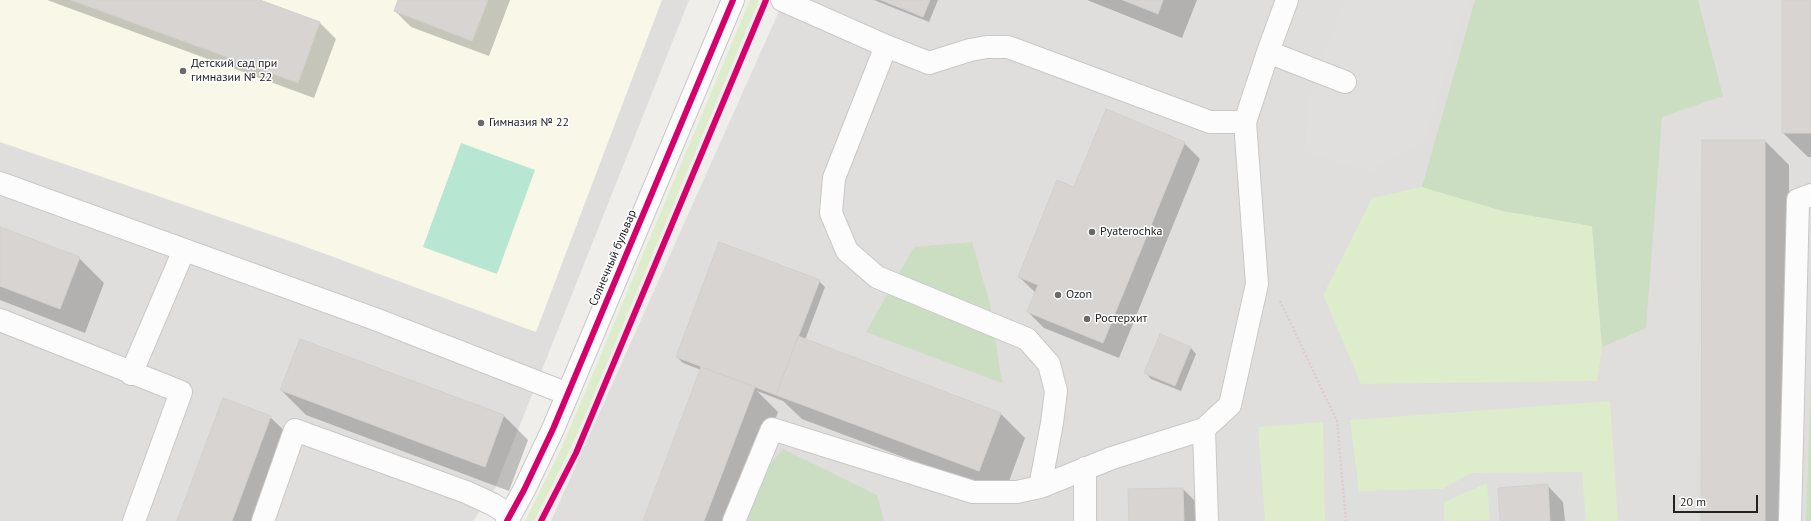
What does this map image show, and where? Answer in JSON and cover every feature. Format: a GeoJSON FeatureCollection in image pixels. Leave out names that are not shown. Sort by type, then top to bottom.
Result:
{"type":"FeatureCollection","features":[{"type":"Feature","properties":{"kind":"street","name":"Солнечный бульвар"},"geometry":{"type":"LineString","coordinates":[[509,518],[541,457],[733,0]]}},
{"type":"Feature","properties":{"kind":"street"},"geometry":{"type":"LineString","coordinates":[[782,0],[886,46],[929,62],[970,50],[987,47],[1008,47],[1210,122],[1245,122]]}},
{"type":"Feature","properties":{"kind":"street"},"geometry":{"type":"LineString","coordinates":[[734,521],[772,429],[973,492],[1017,492],[1040,487],[1085,468],[1204,429],[1230,405],[1257,284],[1245,122],[1287,0]]}},
{"type":"Feature","properties":{"kind":"street"},"geometry":{"type":"LineString","coordinates":[[886,46],[834,178],[831,213],[847,252],[877,277],[1027,339],[1049,364],[1056,391],[1052,423],[1040,487]]}},
{"type":"Feature","properties":{"kind":"street"},"geometry":{"type":"LineString","coordinates":[[1268,52],[1344,82]]}},
{"type":"Feature","properties":{"kind":"street"},"geometry":{"type":"LineString","coordinates":[[0,183],[375,319],[568,394]]}},
{"type":"Feature","properties":{"kind":"street"},"geometry":{"type":"LineString","coordinates":[[1790,521],[1798,200],[1811,195]]}},
{"type":"Feature","properties":{"kind":"street"},"geometry":{"type":"LineString","coordinates":[[131,374],[184,250]]}},
{"type":"Feature","properties":{"kind":"street"},"geometry":{"type":"LineString","coordinates":[[0,320],[131,374],[181,392],[134,521]]}},
{"type":"Feature","properties":{"kind":"street"},"geometry":{"type":"LineString","coordinates":[[1204,429],[1207,521]]}},
{"type":"Feature","properties":{"kind":"street"},"geometry":{"type":"LineString","coordinates":[[263,521],[295,430],[466,492],[492,504],[509,518]]}},
{"type":"Feature","properties":{"kind":"street"},"geometry":{"type":"LineString","coordinates":[[1085,468],[1085,521]]}},
{"type":"Feature","properties":{"kind":"path"},"geometry":{"type":"LineString","coordinates":[[1277,294],[1337,421],[1346,521]]}},
{"type":"Feature","properties":{"kind":"shaded area"},"geometry":{"type":"Polygon","coordinates":[[[0,0],[689,0],[495,488],[473,521],[0,521],[0,0]]]}},
{"type":"Feature","properties":{"kind":"shaded area"},"geometry":{"type":"Polygon","coordinates":[[[0,0],[662,0],[536,332],[301,245],[0,142],[0,0]]]}},
{"type":"Feature","properties":{"kind":"shaded area"},"geometry":{"type":"Polygon","coordinates":[[[784,0],[1811,0],[1811,521],[551,521],[784,0]]]}},
{"type":"Feature","properties":{"kind":"shaded area"},"geometry":{"type":"Polygon","coordinates":[[[1344,0],[1468,0],[1425,140],[1372,171],[1305,152],[1309,100],[1344,0]]]}},
{"type":"Feature","properties":{"kind":"shaded area"},"geometry":{"type":"Polygon","coordinates":[[[1610,401],[1618,521],[1265,521],[1258,427],[1610,401]]]}},
{"type":"Feature","properties":{"kind":"green space"},"geometry":{"type":"Polygon","coordinates":[[[750,0],[759,0],[578,432],[534,521],[525,521],[562,447],[750,0]]]}},
{"type":"Feature","properties":{"kind":"green space"},"geometry":{"type":"Polygon","coordinates":[[[1475,0],[1698,0],[1723,96],[1662,117],[1646,328],[1602,347],[1592,226],[1503,211],[1422,187],[1475,0]]]}},
{"type":"Feature","properties":{"kind":"green space"},"geometry":{"type":"Polygon","coordinates":[[[461,143],[535,170],[497,274],[423,247],[461,143]]]}},
{"type":"Feature","properties":{"kind":"green space"},"geometry":{"type":"Polygon","coordinates":[[[1422,187],[1503,211],[1592,226],[1602,347],[1597,381],[1361,384],[1323,295],[1372,198],[1422,187]]]}},
{"type":"Feature","properties":{"kind":"green space"},"geometry":{"type":"Polygon","coordinates":[[[972,242],[990,304],[1002,383],[866,332],[914,247],[972,242]]]}},
{"type":"Feature","properties":{"kind":"green space"},"geometry":{"type":"Polygon","coordinates":[[[1811,379],[1811,521],[1806,521],[1811,379]]]}},
{"type":"Feature","properties":{"kind":"green space"},"geometry":{"type":"Polygon","coordinates":[[[1610,401],[1618,521],[1586,521],[1582,472],[1472,473],[1442,489],[1359,491],[1350,420],[1610,401]]]}},
{"type":"Feature","properties":{"kind":"green space"},"geometry":{"type":"Polygon","coordinates":[[[1323,422],[1325,521],[1265,521],[1258,427],[1323,422]]]}},
{"type":"Feature","properties":{"kind":"green space"},"geometry":{"type":"Polygon","coordinates":[[[783,449],[877,495],[884,521],[722,521],[783,449]]]}},
{"type":"Feature","properties":{"kind":"green space"},"geometry":{"type":"Polygon","coordinates":[[[1487,483],[1490,520],[1444,521],[1444,502],[1487,483]]]}},
{"type":"Feature","properties":{"kind":"building"},"geometry":{"type":"Polygon","coordinates":[[[71,0],[260,0],[320,22],[298,83],[71,0]]]}},
{"type":"Feature","properties":{"kind":"building"},"geometry":{"type":"Polygon","coordinates":[[[398,0],[488,0],[472,41],[394,11],[398,0]]]}},
{"type":"Feature","properties":{"kind":"building"},"geometry":{"type":"Polygon","coordinates":[[[881,0],[930,0],[923,17],[881,0]]]}},
{"type":"Feature","properties":{"kind":"building"},"geometry":{"type":"Polygon","coordinates":[[[1123,0],[1163,0],[1158,14],[1123,0]]]}},
{"type":"Feature","properties":{"kind":"building"},"geometry":{"type":"Polygon","coordinates":[[[1782,0],[1811,0],[1811,133],[1782,133],[1782,0]]]}},
{"type":"Feature","properties":{"kind":"building","name":"Pyaterochka"},"geometry":{"type":"Polygon","coordinates":[[[1106,109],[1185,142],[1103,343],[1027,312],[1038,285],[1018,277],[1057,180],[1074,187],[1106,109]]]}},
{"type":"Feature","properties":{"kind":"building"},"geometry":{"type":"Polygon","coordinates":[[[1702,140],[1765,140],[1765,521],[1701,521],[1702,140]]]}},
{"type":"Feature","properties":{"kind":"building"},"geometry":{"type":"Polygon","coordinates":[[[0,227],[80,257],[60,309],[0,286],[0,227]]]}},
{"type":"Feature","properties":{"kind":"building"},"geometry":{"type":"Polygon","coordinates":[[[719,242],[820,280],[776,395],[676,357],[719,242]]]}},
{"type":"Feature","properties":{"kind":"building"},"geometry":{"type":"Polygon","coordinates":[[[1160,334],[1191,347],[1175,386],[1144,373],[1160,334]]]}},
{"type":"Feature","properties":{"kind":"building"},"geometry":{"type":"Polygon","coordinates":[[[798,336],[1001,413],[979,471],[776,395],[798,336]]]}},
{"type":"Feature","properties":{"kind":"building"},"geometry":{"type":"Polygon","coordinates":[[[300,339],[504,415],[485,467],[280,390],[300,339]]]}},
{"type":"Feature","properties":{"kind":"building"},"geometry":{"type":"Polygon","coordinates":[[[701,367],[755,387],[704,521],[643,521],[701,367]]]}},
{"type":"Feature","properties":{"kind":"building"},"geometry":{"type":"Polygon","coordinates":[[[223,398],[271,416],[232,521],[177,521],[223,398]]]}},
{"type":"Feature","properties":{"kind":"building"},"geometry":{"type":"Polygon","coordinates":[[[1548,484],[1550,521],[1500,521],[1498,488],[1548,484]]]}},
{"type":"Feature","properties":{"kind":"building"},"geometry":{"type":"Polygon","coordinates":[[[1183,488],[1184,521],[1129,521],[1128,489],[1183,488]]]}},
{"type":"Feature","properties":{"kind":"cycle path"},"geometry":{"type":"LineString","coordinates":[[507,521],[524,490],[553,429],[733,0]]}},
{"type":"Feature","properties":{"kind":"cycle path"},"geometry":{"type":"LineString","coordinates":[[541,521],[576,453],[766,0]]}},
{"type":"Feature","properties":{"kind":"place","name":"Детский сад при гимназии № 22"},"geometry":{"type":"Point","coordinates":[183,71]}},
{"type":"Feature","properties":{"kind":"place","name":"Гимназия № 22"},"geometry":{"type":"Point","coordinates":[481,123]}},
{"type":"Feature","properties":{"kind":"place","name":"Pyaterochka"},"geometry":{"type":"Point","coordinates":[1092,232]}},
{"type":"Feature","properties":{"kind":"place","name":"Ozon"},"geometry":{"type":"Point","coordinates":[1058,295]}},
{"type":"Feature","properties":{"kind":"place","name":"Ростерхит"},"geometry":{"type":"Point","coordinates":[1087,319]}}]}
